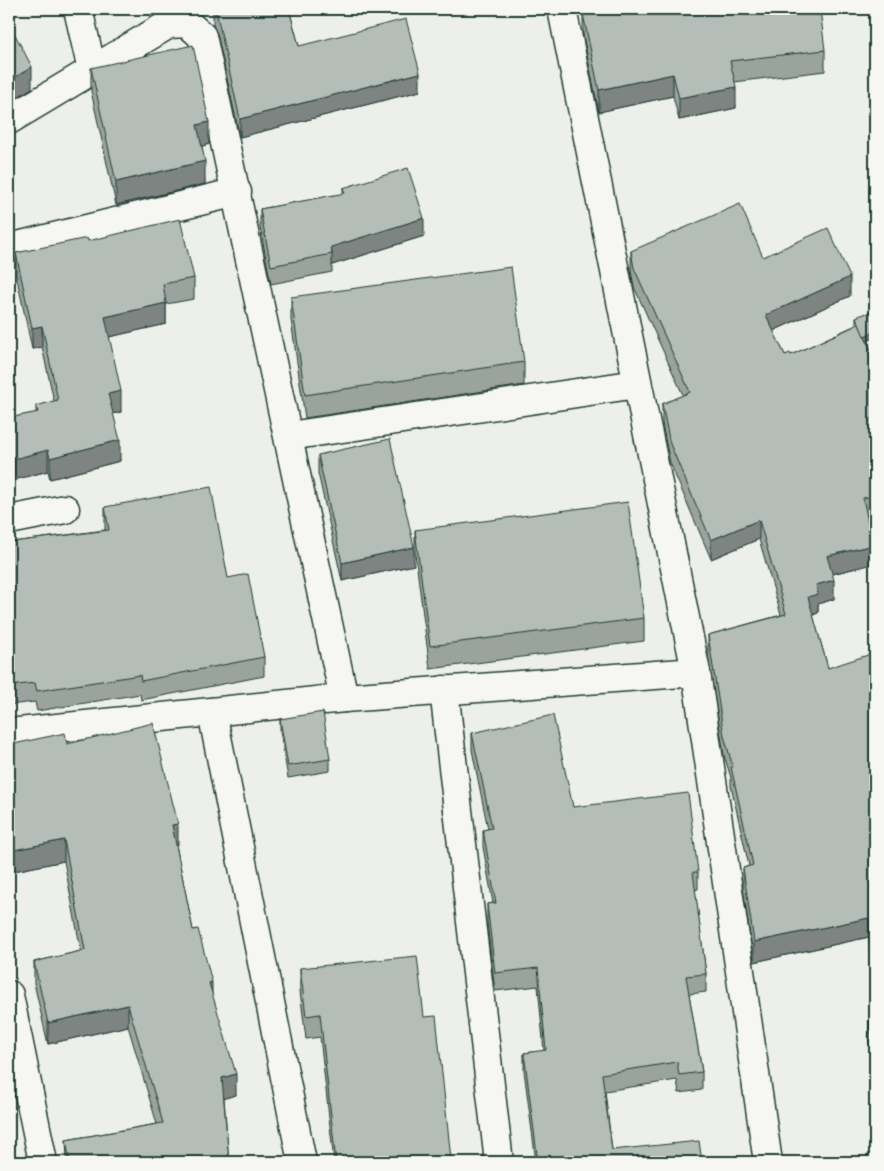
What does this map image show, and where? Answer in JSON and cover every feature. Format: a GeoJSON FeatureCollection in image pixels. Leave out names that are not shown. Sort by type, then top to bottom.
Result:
{"type":"FeatureCollection","features":[{"type":"Feature","properties":{"kind":"street"},"geometry":{"type":"LineString","coordinates":[[78,9],[92,70]]}},
{"type":"Feature","properties":{"kind":"street"},"geometry":{"type":"LineString","coordinates":[[562,9],[696,672],[768,1162]]}},
{"type":"Feature","properties":{"kind":"street"},"geometry":{"type":"LineString","coordinates":[[9,120],[169,24],[187,23],[202,36],[344,698]]}},
{"type":"Feature","properties":{"kind":"street"},"geometry":{"type":"LineString","coordinates":[[9,248],[236,192]]}},
{"type":"Feature","properties":{"kind":"street"},"geometry":{"type":"LineString","coordinates":[[289,436],[637,384]]}},
{"type":"Feature","properties":{"kind":"street"},"geometry":{"type":"LineString","coordinates":[[9,520],[65,509]]}},
{"type":"Feature","properties":{"kind":"street"},"geometry":{"type":"LineString","coordinates":[[9,733],[344,698],[696,672]]}},
{"type":"Feature","properties":{"kind":"street"},"geometry":{"type":"LineString","coordinates":[[444,690],[499,1162]]}},
{"type":"Feature","properties":{"kind":"street"},"geometry":{"type":"LineString","coordinates":[[212,712],[302,1162]]}},
{"type":"Feature","properties":{"kind":"street"},"geometry":{"type":"LineString","coordinates":[[9,995],[43,1162]]}},
{"type":"Feature","properties":{"kind":"building"},"geometry":{"type":"Polygon","coordinates":[[[214,9],[289,9],[299,46],[406,19],[420,73],[240,119],[217,15],[214,9]]]}},
{"type":"Feature","properties":{"kind":"building"},"geometry":{"type":"Polygon","coordinates":[[[605,9],[820,9],[825,50],[730,61],[736,87],[679,98],[673,74],[599,90],[583,14],[605,9]]]}},
{"type":"Feature","properties":{"kind":"building"},"geometry":{"type":"Polygon","coordinates":[[[9,23],[32,67],[9,81],[9,23]]]}},
{"type":"Feature","properties":{"kind":"building"},"geometry":{"type":"Polygon","coordinates":[[[193,45],[209,122],[197,125],[205,161],[116,182],[91,68],[193,45]]]}},
{"type":"Feature","properties":{"kind":"building"},"geometry":{"type":"Polygon","coordinates":[[[408,168],[424,218],[331,247],[332,254],[271,266],[260,209],[345,193],[343,188],[408,168]]]}},
{"type":"Feature","properties":{"kind":"building"},"geometry":{"type":"Polygon","coordinates":[[[740,204],[763,257],[828,228],[850,277],[766,315],[785,355],[790,353],[791,355],[859,324],[875,359],[875,378],[870,381],[875,394],[875,496],[863,498],[873,545],[827,556],[834,580],[816,585],[818,594],[808,597],[828,668],[874,653],[875,657],[875,1053],[869,1021],[873,1020],[869,918],[754,942],[743,868],[753,865],[731,767],[733,767],[724,736],[708,635],[786,614],[759,520],[711,540],[670,444],[662,404],[690,392],[634,268],[631,251],[740,204]]]}},
{"type":"Feature","properties":{"kind":"building"},"geometry":{"type":"Polygon","coordinates":[[[180,219],[194,278],[163,284],[166,303],[105,317],[121,391],[108,394],[120,440],[50,458],[48,450],[10,460],[9,465],[9,418],[38,412],[36,406],[58,400],[42,326],[32,328],[16,253],[87,238],[88,241],[180,219]]]}},
{"type":"Feature","properties":{"kind":"building"},"geometry":{"type":"Polygon","coordinates":[[[511,267],[524,362],[305,395],[291,297],[511,267]]]}},
{"type":"Feature","properties":{"kind":"building"},"geometry":{"type":"Polygon","coordinates":[[[875,310],[875,332],[864,336],[856,317],[875,310]]]}},
{"type":"Feature","properties":{"kind":"building"},"geometry":{"type":"Polygon","coordinates":[[[390,439],[414,547],[342,563],[318,455],[390,439]]]}},
{"type":"Feature","properties":{"kind":"building"},"geometry":{"type":"Polygon","coordinates":[[[211,487],[228,578],[248,574],[264,657],[141,681],[140,675],[37,691],[35,683],[9,686],[9,528],[11,528],[12,542],[109,530],[105,507],[211,487]]]}},
{"type":"Feature","properties":{"kind":"building"},"geometry":{"type":"Polygon","coordinates":[[[628,502],[644,618],[430,646],[415,530],[628,502]]]}},
{"type":"Feature","properties":{"kind":"building"},"geometry":{"type":"Polygon","coordinates":[[[323,712],[330,759],[288,766],[280,719],[323,712]]]}},
{"type":"Feature","properties":{"kind":"building"},"geometry":{"type":"Polygon","coordinates":[[[553,715],[573,807],[688,793],[698,872],[693,872],[706,974],[686,976],[702,1072],[679,1075],[677,1062],[602,1074],[612,1150],[699,1141],[702,1162],[538,1162],[524,1053],[546,1050],[538,968],[495,973],[487,904],[496,903],[483,830],[492,828],[472,733],[553,715]]]}},
{"type":"Feature","properties":{"kind":"building"},"geometry":{"type":"Polygon","coordinates":[[[153,723],[178,824],[172,825],[193,930],[198,929],[212,982],[209,983],[236,1074],[222,1078],[229,1162],[70,1162],[66,1140],[163,1123],[128,1005],[48,1023],[34,962],[85,950],[64,840],[9,851],[9,745],[65,733],[67,744],[153,723]]]}},
{"type":"Feature","properties":{"kind":"building"},"geometry":{"type":"Polygon","coordinates":[[[417,956],[424,1017],[436,1016],[451,1159],[419,1162],[336,1162],[320,1014],[306,1016],[300,968],[417,956]]]}}]}
